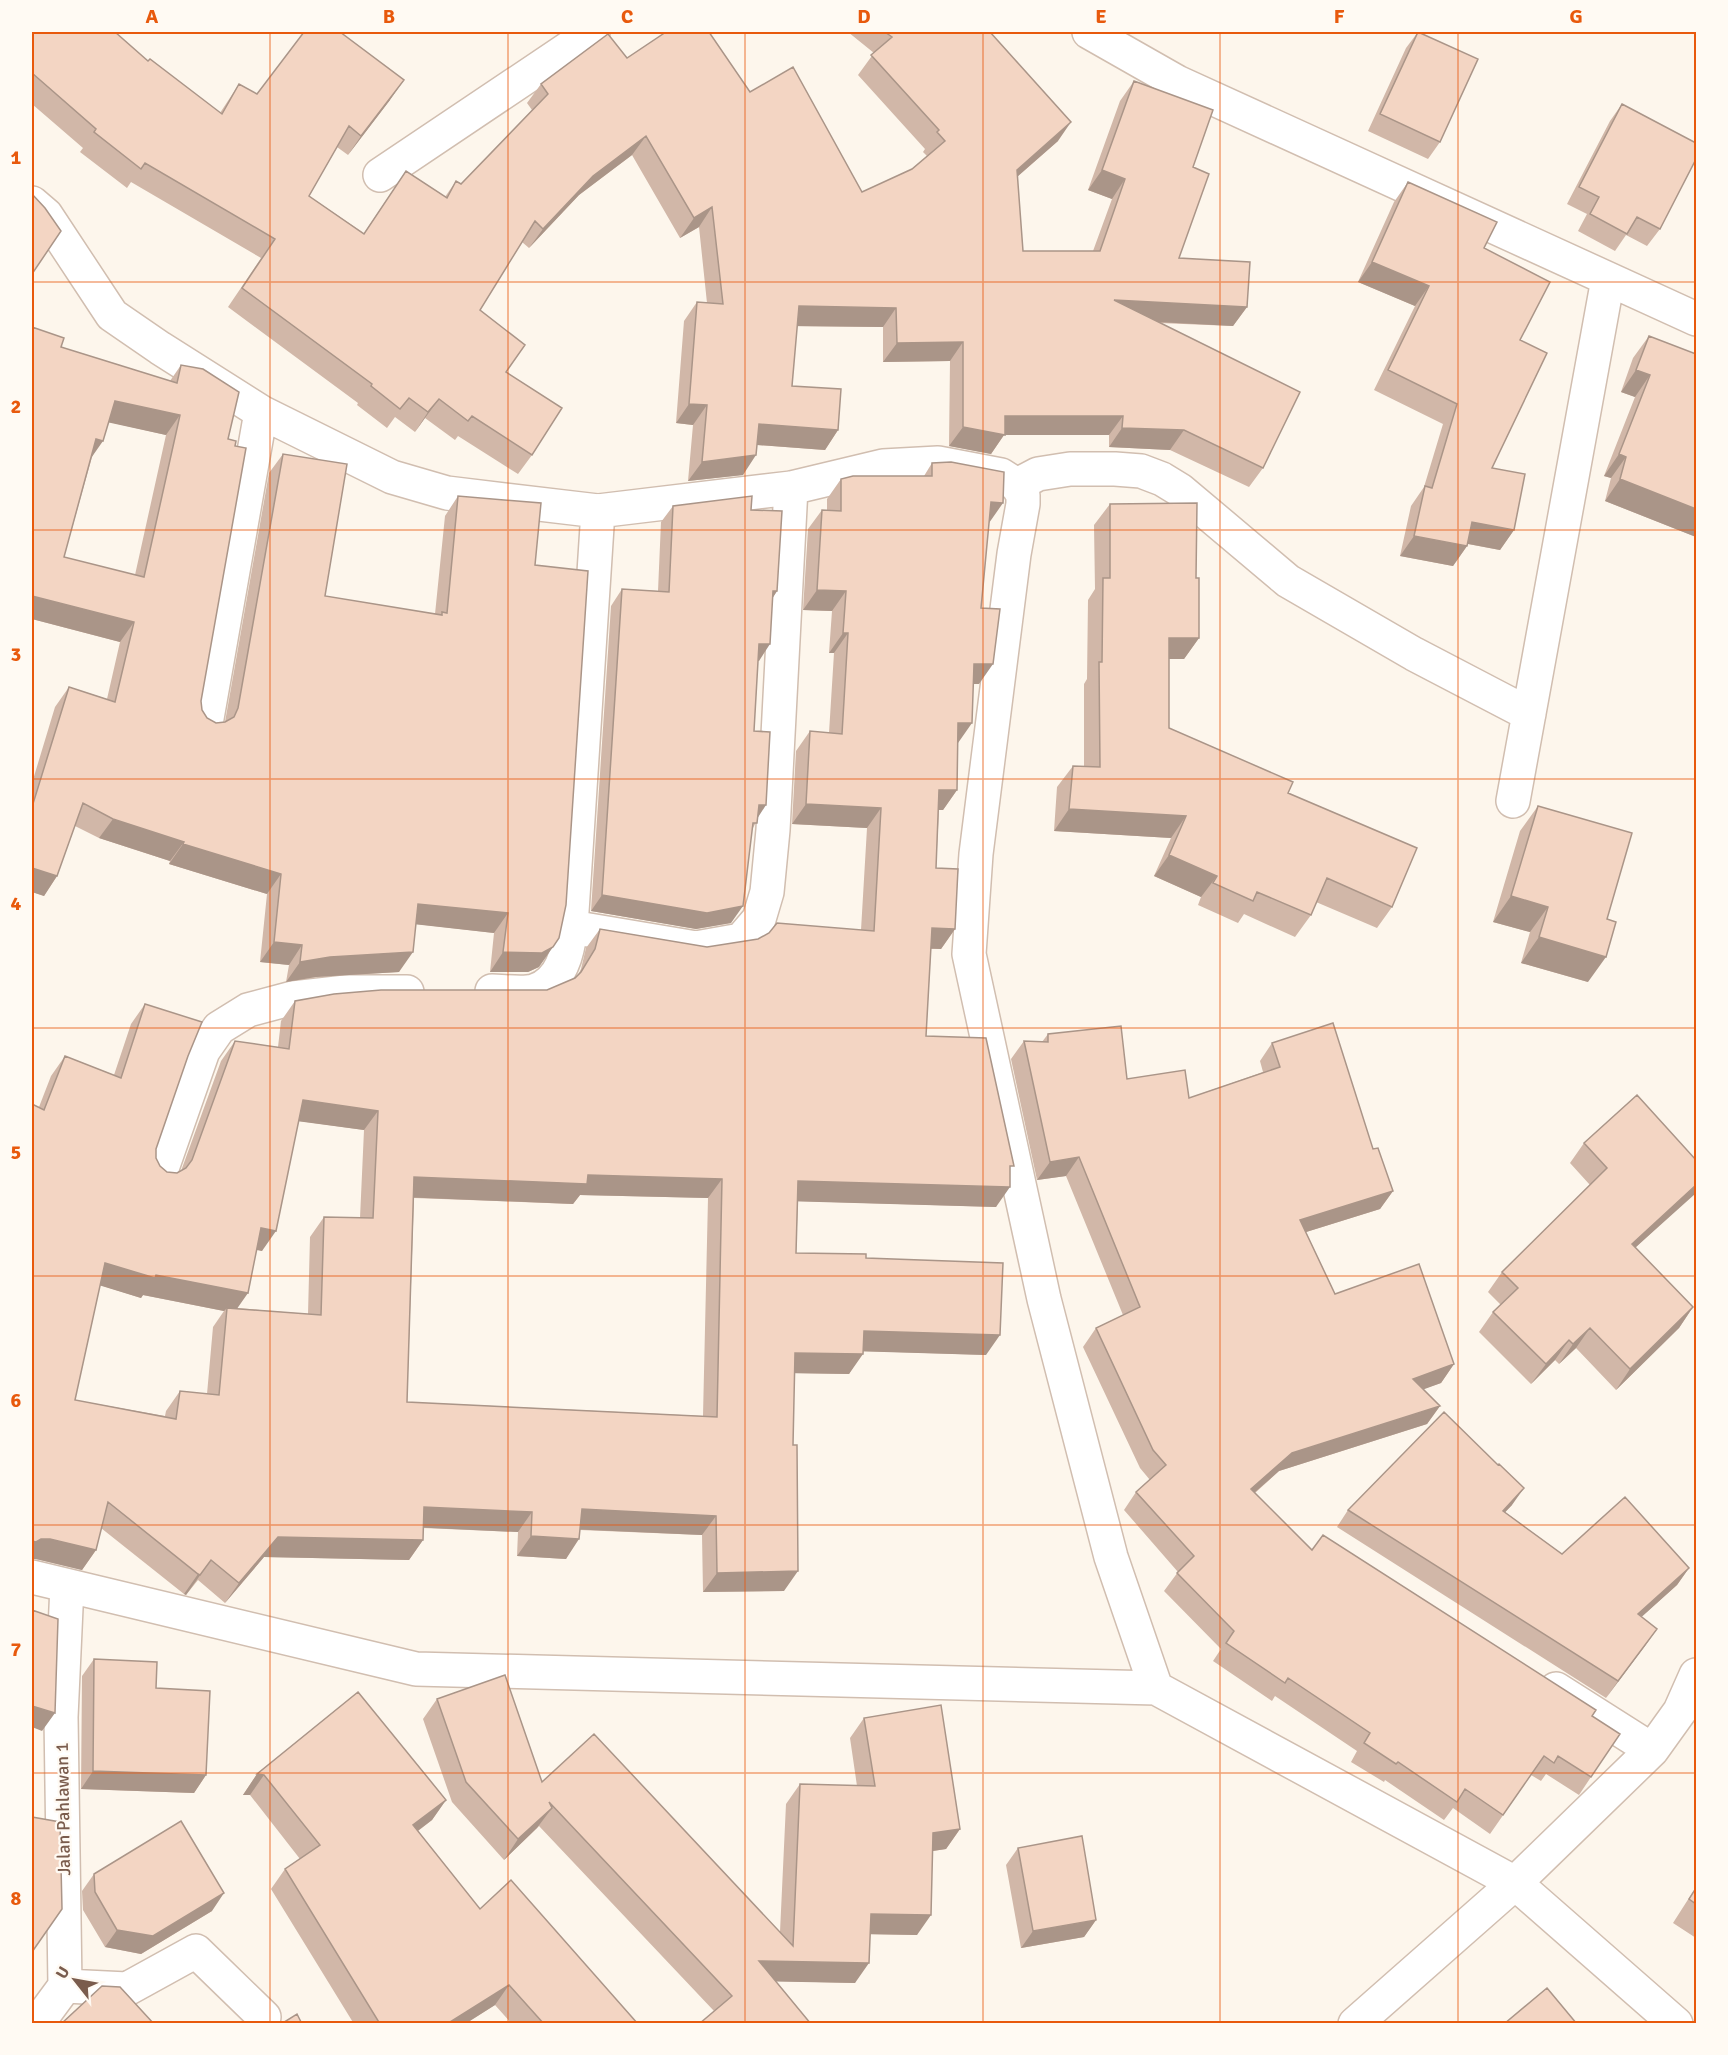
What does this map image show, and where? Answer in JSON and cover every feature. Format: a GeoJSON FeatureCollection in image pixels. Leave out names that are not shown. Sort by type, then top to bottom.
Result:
{"type":"FeatureCollection","features":[{"type":"Feature","properties":{"kind":"street"},"geometry":{"type":"LineString","coordinates":[[380,175],[593,32]]}},
{"type":"Feature","properties":{"kind":"street"},"geometry":{"type":"LineString","coordinates":[[1089,32],[1177,82],[1696,319]]}},
{"type":"Feature","properties":{"kind":"street"},"geometry":{"type":"LineString","coordinates":[[32,203],[46,215],[112,315],[261,412],[392,477],[447,493],[598,511],[791,488],[883,466],[938,463],[1001,475],[1017,485],[1023,495],[1023,504],[1014,554],[976,854],[969,954],[1044,1299],[1111,1557],[1156,1688]]}},
{"type":"Feature","properties":{"kind":"street"},"geometry":{"type":"LineString","coordinates":[[1513,801],[1608,279]]}},
{"type":"Feature","properties":{"kind":"street"},"geometry":{"type":"LineString","coordinates":[[206,724],[261,412]]}},
{"type":"Feature","properties":{"kind":"street"},"geometry":{"type":"LineString","coordinates":[[1017,485],[1038,474],[1070,469],[1141,471],[1162,479],[1180,490],[1288,581],[1414,654],[1529,714]]}},
{"type":"Feature","properties":{"kind":"street"},"geometry":{"type":"LineString","coordinates":[[571,927],[696,948],[741,940],[759,919],[767,892],[773,831],[791,488]]}},
{"type":"Feature","properties":{"kind":"street"},"geometry":{"type":"LineString","coordinates":[[160,1174],[203,1051],[219,1028],[248,1010],[293,998],[346,992],[533,991],[552,981],[563,965],[571,927],[598,511]]}},
{"type":"Feature","properties":{"kind":"street"},"geometry":{"type":"LineString","coordinates":[[32,1577],[416,1670],[1156,1688],[1515,1883],[1676,2024]]}},
{"type":"Feature","properties":{"kind":"street","name":"Jalan Pahlawan 1"},"geometry":{"type":"LineString","coordinates":[[65,1986],[62,1717],[68,1586]]}},
{"type":"Feature","properties":{"kind":"street"},"geometry":{"type":"LineString","coordinates":[[1533,1674],[1653,1750]]}},
{"type":"Feature","properties":{"kind":"street"},"geometry":{"type":"LineString","coordinates":[[1355,2024],[1515,1883],[1653,1750],[1680,1711],[1696,1675]]}},
{"type":"Feature","properties":{"kind":"street"},"geometry":{"type":"LineString","coordinates":[[37,2024],[65,1986],[127,1989],[196,1951],[264,2017]]}},
{"type":"Feature","properties":{"kind":"building"},"geometry":{"type":"Polygon","coordinates":[[[32,32],[115,32],[148,61],[150,59],[222,114],[239,84],[257,94],[304,32],[340,32],[404,80],[361,136],[349,126],[309,196],[364,234],[406,171],[447,198],[456,181],[461,184],[548,94],[541,84],[608,34],[627,58],[666,32],[709,32],[750,92],[793,67],[862,192],[912,169],[945,141],[937,132],[939,130],[871,55],[892,37],[885,32],[990,32],[1071,122],[1017,170],[1023,251],[1100,251],[1125,179],[1102,170],[1134,81],[1213,110],[1193,167],[1209,174],[1179,258],[1250,262],[1247,307],[1114,300],[1300,392],[1263,468],[1184,430],[1122,428],[1123,416],[1005,416],[1005,435],[963,427],[963,342],[897,343],[896,308],[799,306],[792,386],[841,389],[838,430],[759,424],[756,455],[702,462],[707,405],[689,404],[697,302],[723,304],[712,207],[694,218],[646,136],[593,176],[543,229],[535,221],[480,310],[525,345],[506,372],[562,408],[532,455],[472,416],[468,421],[439,399],[428,412],[409,398],[400,409],[371,386],[372,384],[242,288],[275,239],[145,163],[141,169],[94,132],[96,129],[32,73],[32,32]]]}},
{"type":"Feature","properties":{"kind":"building"},"geometry":{"type":"Polygon","coordinates":[[[1418,32],[1478,59],[1440,142],[1380,114],[1418,32]]]}},
{"type":"Feature","properties":{"kind":"building"},"geometry":{"type":"Polygon","coordinates":[[[1622,104],[1696,143],[1696,159],[1660,229],[1637,217],[1627,234],[1590,214],[1599,197],[1579,187],[1622,104]]]}},
{"type":"Feature","properties":{"kind":"building"},"geometry":{"type":"Polygon","coordinates":[[[1408,182],[1497,222],[1484,248],[1550,282],[1520,340],[1547,353],[1492,468],[1525,474],[1514,530],[1472,522],[1467,546],[1414,536],[1425,486],[1432,488],[1457,404],[1388,370],[1429,286],[1372,262],[1408,182]]]}},
{"type":"Feature","properties":{"kind":"building"},"geometry":{"type":"Polygon","coordinates":[[[32,194],[61,231],[32,274],[32,194]]]}},
{"type":"Feature","properties":{"kind":"building"},"geometry":{"type":"Polygon","coordinates":[[[32,327],[64,338],[61,347],[177,383],[181,365],[203,369],[239,392],[228,439],[236,441],[235,446],[246,448],[201,701],[202,710],[207,718],[216,723],[225,722],[234,717],[238,708],[283,454],[347,464],[325,596],[442,615],[442,612],[447,613],[458,496],[541,503],[535,565],[588,571],[566,905],[559,938],[553,947],[542,953],[503,952],[508,913],[418,904],[413,952],[330,957],[300,962],[302,945],[274,942],[281,874],[183,844],[184,842],[113,819],[83,803],[57,876],[32,868],[32,807],[69,687],[115,702],[134,622],[32,596],[32,327]],[[115,401],[103,441],[96,439],[64,557],[144,577],[180,415],[115,401]]]}},
{"type":"Feature","properties":{"kind":"building"},"geometry":{"type":"Polygon","coordinates":[[[1649,336],[1696,354],[1696,509],[1620,479],[1626,457],[1619,454],[1650,375],[1636,370],[1649,336]]]}},
{"type":"Feature","properties":{"kind":"building"},"geometry":{"type":"Polygon","coordinates":[[[951,462],[1004,472],[1003,503],[991,502],[981,608],[1000,609],[993,664],[974,664],[972,723],[958,723],[957,790],[939,790],[936,868],[958,869],[955,929],[932,928],[926,1036],[986,1038],[1014,1166],[1010,1166],[1010,1187],[798,1181],[796,1253],[866,1254],[866,1258],[1003,1263],[1000,1335],[864,1331],[863,1354],[795,1353],[793,1445],[797,1445],[798,1571],[717,1573],[716,1516],[582,1509],[579,1539],[531,1536],[532,1512],[424,1507],[423,1540],[278,1537],[239,1583],[211,1560],[200,1575],[198,1574],[108,1502],[96,1550],[50,1539],[32,1541],[32,1104],[44,1110],[65,1056],[121,1078],[145,1004],[202,1022],[156,1149],[156,1158],[160,1166],[167,1172],[177,1173],[186,1168],[192,1160],[235,1041],[289,1049],[295,1001],[334,994],[381,990],[547,990],[575,978],[581,972],[595,949],[600,929],[707,947],[758,939],[769,933],[777,923],[874,931],[881,808],[806,804],[810,731],[842,734],[848,633],[843,633],[846,591],[817,590],[822,510],[841,511],[841,479],[853,476],[932,476],[932,463],[951,462]],[[303,1100],[276,1231],[261,1228],[248,1293],[156,1275],[155,1278],[105,1263],[75,1400],[176,1419],[180,1391],[219,1395],[227,1308],[321,1315],[324,1217],[373,1218],[378,1111],[303,1100]],[[588,1175],[587,1184],[414,1177],[407,1402],[717,1417],[722,1179],[588,1175]]]}},
{"type":"Feature","properties":{"kind":"building"},"geometry":{"type":"Polygon","coordinates":[[[752,496],[751,510],[782,511],[777,591],[773,591],[770,644],[759,644],[754,731],[770,732],[766,805],[759,805],[757,823],[753,823],[743,906],[707,913],[602,895],[622,589],[669,592],[673,506],[752,496]]]}},
{"type":"Feature","properties":{"kind":"building"},"geometry":{"type":"Polygon","coordinates":[[[1197,503],[1196,578],[1199,578],[1199,638],[1169,638],[1169,728],[1293,782],[1288,793],[1417,848],[1392,907],[1327,878],[1311,915],[1257,892],[1253,901],[1213,883],[1217,876],[1169,855],[1186,816],[1069,809],[1073,766],[1100,767],[1099,662],[1102,662],[1103,578],[1110,578],[1110,504],[1197,503]]]}},
{"type":"Feature","properties":{"kind":"building"},"geometry":{"type":"Polygon","coordinates":[[[1538,806],[1632,833],[1607,919],[1616,922],[1606,957],[1539,937],[1548,907],[1511,896],[1538,806]]]}},
{"type":"Feature","properties":{"kind":"building"},"geometry":{"type":"Polygon","coordinates":[[[1333,1023],[1373,1149],[1378,1148],[1393,1191],[1300,1220],[1335,1294],[1419,1264],[1454,1364],[1413,1379],[1440,1406],[1292,1453],[1251,1489],[1312,1550],[1323,1535],[1596,1710],[1592,1716],[1620,1734],[1591,1777],[1558,1756],[1554,1763],[1544,1756],[1503,1815],[1465,1789],[1457,1802],[1398,1762],[1396,1764],[1364,1743],[1370,1733],[1288,1678],[1285,1683],[1226,1643],[1234,1631],[1177,1573],[1194,1556],[1136,1492],[1166,1465],[1153,1450],[1096,1328],[1140,1307],[1079,1157],[1050,1162],[1024,1041],[1048,1042],[1048,1034],[1121,1026],[1127,1079],[1185,1070],[1189,1098],[1280,1067],[1272,1043],[1333,1023]]]}},
{"type":"Feature","properties":{"kind":"building"},"geometry":{"type":"Polygon","coordinates":[[[1637,1095],[1696,1160],[1696,1185],[1632,1244],[1693,1307],[1630,1369],[1590,1328],[1573,1344],[1569,1340],[1546,1364],[1493,1312],[1518,1288],[1502,1272],[1607,1168],[1584,1143],[1637,1095]]]}},
{"type":"Feature","properties":{"kind":"building"},"geometry":{"type":"Polygon","coordinates":[[[1444,1412],[1524,1488],[1503,1511],[1562,1554],[1625,1497],[1689,1568],[1638,1614],[1657,1629],[1618,1681],[1348,1510],[1444,1412]]]}},
{"type":"Feature","properties":{"kind":"building"},"geometry":{"type":"Polygon","coordinates":[[[32,1610],[58,1619],[55,1713],[32,1706],[32,1610]]]}},
{"type":"Feature","properties":{"kind":"building"},"geometry":{"type":"Polygon","coordinates":[[[94,1659],[157,1662],[156,1688],[210,1691],[206,1775],[93,1771],[94,1659]]]}},
{"type":"Feature","properties":{"kind":"building"},"geometry":{"type":"Polygon","coordinates":[[[505,1675],[542,1782],[594,1734],[793,1946],[800,1784],[875,1786],[864,1718],[941,1705],[960,1829],[933,1833],[931,1915],[871,1914],[869,1963],[759,1961],[811,2024],[699,2024],[732,1996],[549,1802],[552,1808],[518,1839],[466,1782],[437,1699],[505,1675]]]}},
{"type":"Feature","properties":{"kind":"building"},"geometry":{"type":"Polygon","coordinates":[[[358,1692],[446,1800],[413,1825],[480,1909],[511,1880],[638,2024],[544,2024],[509,1985],[447,2024],[380,2024],[285,1869],[320,1845],[264,1775],[257,1774],[358,1692]]]}},
{"type":"Feature","properties":{"kind":"building"},"geometry":{"type":"Polygon","coordinates":[[[32,1817],[60,1822],[62,1909],[32,1952],[32,1817]]]}},
{"type":"Feature","properties":{"kind":"building"},"geometry":{"type":"Polygon","coordinates":[[[181,1821],[224,1893],[153,1936],[117,1930],[95,1892],[94,1874],[181,1821]]]}},
{"type":"Feature","properties":{"kind":"building"},"geometry":{"type":"Polygon","coordinates":[[[1082,1836],[1096,1920],[1033,1931],[1018,1848],[1082,1836]]]}},
{"type":"Feature","properties":{"kind":"building"},"geometry":{"type":"Polygon","coordinates":[[[1696,1888],[1696,1904],[1689,1899],[1696,1888]]]}},
{"type":"Feature","properties":{"kind":"building"},"geometry":{"type":"Polygon","coordinates":[[[102,1986],[120,1987],[154,2024],[61,2024],[102,1986]]]}},
{"type":"Feature","properties":{"kind":"building"},"geometry":{"type":"Polygon","coordinates":[[[1547,1988],[1577,2024],[1504,2024],[1547,1988]]]}},
{"type":"Feature","properties":{"kind":"building"},"geometry":{"type":"Polygon","coordinates":[[[297,2014],[302,2024],[281,2024],[297,2014]]]}}]}
